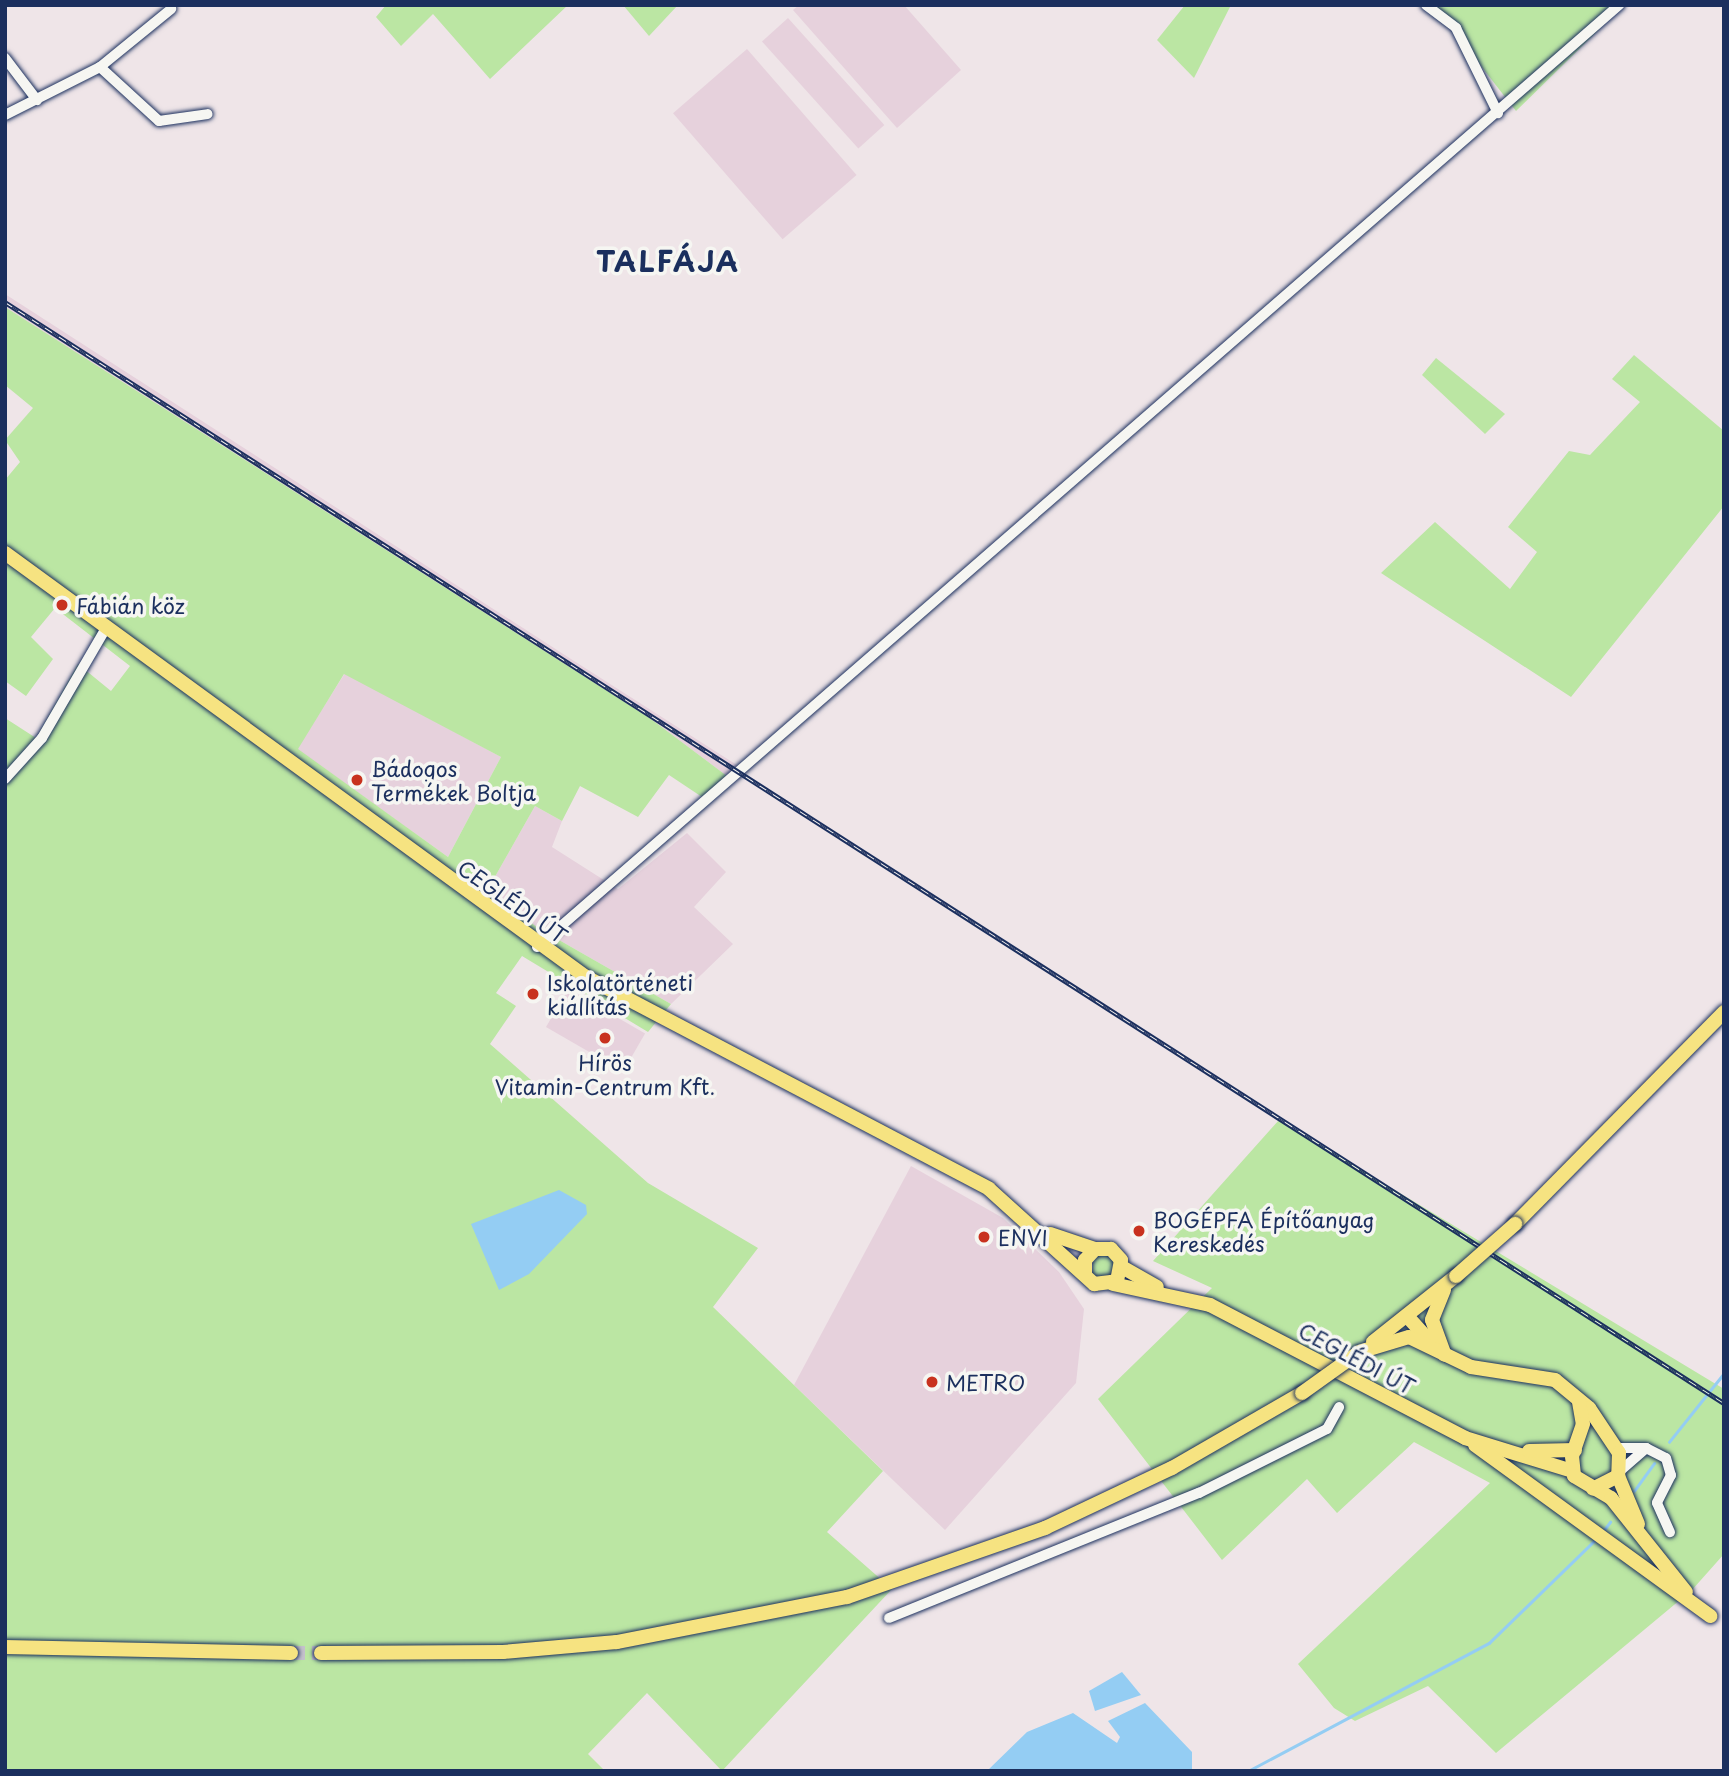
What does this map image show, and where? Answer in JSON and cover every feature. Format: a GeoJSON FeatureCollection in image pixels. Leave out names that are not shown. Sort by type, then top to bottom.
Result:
{"type":"FeatureCollection","features":[{"type":"Feature","properties":{"kind":"main road","name":"CEGLÉDI ÚT"},"geometry":{"type":"LineString","coordinates":[[5,553],[537,947],[658,1018],[989,1189],[1034,1224],[1085,1274]]}},
{"type":"Feature","properties":{"kind":"main road"},"geometry":{"type":"LineString","coordinates":[[321,1653],[464,1653],[606,1644],[848,1597],[1056,1523],[1172,1468],[1302,1393],[1407,1316],[1515,1224],[1724,1012]]}},
{"type":"Feature","properties":{"kind":"main road","name":"CEGLÉDI ÚT"},"geometry":{"type":"LineString","coordinates":[[1034,1224],[1073,1246],[1095,1249]]}},
{"type":"Feature","properties":{"kind":"main road"},"geometry":{"type":"LineString","coordinates":[[1095,1249],[1111,1249],[1122,1267],[1113,1284],[1098,1286],[1085,1274],[1085,1260],[1095,1249]]}},
{"type":"Feature","properties":{"kind":"main road","name":"CEGLÉDI ÚT"},"geometry":{"type":"LineString","coordinates":[[1122,1267],[1177,1296]]}},
{"type":"Feature","properties":{"kind":"main road"},"geometry":{"type":"LineString","coordinates":[[1446,1356],[1432,1320],[1451,1280]]}},
{"type":"Feature","properties":{"kind":"main road","name":"CEGLÉDI ÚT"},"geometry":{"type":"LineString","coordinates":[[1113,1284],[1177,1296],[1222,1311],[1465,1438],[1520,1451],[1572,1471]]}},
{"type":"Feature","properties":{"kind":"main road"},"geometry":{"type":"LineString","coordinates":[[1407,1316],[1446,1356]]}},
{"type":"Feature","properties":{"kind":"main road"},"geometry":{"type":"LineString","coordinates":[[1357,1354],[1409,1337],[1471,1367],[1542,1375],[1577,1395],[1614,1446],[1619,1474],[1662,1567]]}},
{"type":"Feature","properties":{"kind":"main road"},"geometry":{"type":"LineString","coordinates":[[1577,1395],[1583,1424],[1572,1471],[1593,1489],[1611,1498],[1662,1567],[1710,1616]]}},
{"type":"Feature","properties":{"kind":"main road"},"geometry":{"type":"LineString","coordinates":[[1465,1438],[1588,1524],[1724,1626]]}},
{"type":"Feature","properties":{"kind":"main road"},"geometry":{"type":"LineString","coordinates":[[1577,1448],[1598,1438],[1614,1446]]}},
{"type":"Feature","properties":{"kind":"main road","name":"CEGLÉDI ÚT"},"geometry":{"type":"LineString","coordinates":[[1520,1451],[1577,1448]]}},
{"type":"Feature","properties":{"kind":"main road"},"geometry":{"type":"LineString","coordinates":[[1593,1489],[1619,1474]]}},
{"type":"Feature","properties":{"kind":"main road"},"geometry":{"type":"LineString","coordinates":[[5,1647],[291,1653]]}},
{"type":"Feature","properties":{"kind":"street"},"geometry":{"type":"LineString","coordinates":[[1426,5],[1456,28],[1498,113]]}},
{"type":"Feature","properties":{"kind":"street"},"geometry":{"type":"LineString","coordinates":[[537,947],[1619,5]]}},
{"type":"Feature","properties":{"kind":"street"},"geometry":{"type":"LineString","coordinates":[[5,115],[100,67],[171,9]]}},
{"type":"Feature","properties":{"kind":"street"},"geometry":{"type":"LineString","coordinates":[[5,58],[37,100]]}},
{"type":"Feature","properties":{"kind":"street"},"geometry":{"type":"LineString","coordinates":[[100,67],[159,121],[208,114]]}},
{"type":"Feature","properties":{"kind":"street"},"geometry":{"type":"LineString","coordinates":[[5,779],[42,738],[106,628]]}},
{"type":"Feature","properties":{"kind":"street"},"geometry":{"type":"LineString","coordinates":[[889,1618],[1199,1493],[1327,1429],[1339,1407]]}},
{"type":"Feature","properties":{"kind":"street"},"geometry":{"type":"LineString","coordinates":[[1614,1446],[1646,1448],[1670,1466],[1657,1503],[1670,1532]]}},
{"type":"Feature","properties":{"kind":"street"},"geometry":{"type":"LineString","coordinates":[[1619,1474],[1646,1448]]}},
{"type":"Feature","properties":{"kind":"shaded area"},"geometry":{"type":"Polygon","coordinates":[[[799,5],[904,5],[961,70],[897,128],[793,10],[799,5]]]}},
{"type":"Feature","properties":{"kind":"shaded area"},"geometry":{"type":"Polygon","coordinates":[[[788,18],[884,125],[858,148],[762,41],[788,18]]]}},
{"type":"Feature","properties":{"kind":"shaded area"},"geometry":{"type":"Polygon","coordinates":[[[747,49],[857,175],[783,239],[673,113],[747,49]]]}},
{"type":"Feature","properties":{"kind":"shaded area"},"geometry":{"type":"Polygon","coordinates":[[[5,294],[740,767],[727,776],[651,719],[5,307],[5,294]]]}},
{"type":"Feature","properties":{"kind":"shaded area"},"geometry":{"type":"Polygon","coordinates":[[[345,673],[501,757],[448,857],[297,749],[345,673]]]}},
{"type":"Feature","properties":{"kind":"shaded area"},"geometry":{"type":"Polygon","coordinates":[[[535,806],[562,821],[552,847],[618,889],[687,833],[726,872],[694,907],[733,944],[671,1004],[538,928],[488,889],[535,806]]]}},
{"type":"Feature","properties":{"kind":"shaded area"},"geometry":{"type":"Polygon","coordinates":[[[568,989],[645,1034],[623,1072],[546,1027],[568,989]]]}},
{"type":"Feature","properties":{"kind":"shaded area"},"geometry":{"type":"Polygon","coordinates":[[[911,1166],[1003,1218],[1059,1272],[1084,1309],[1076,1383],[945,1530],[794,1385],[911,1166]]]}},
{"type":"Feature","properties":{"kind":"green space"},"geometry":{"type":"Polygon","coordinates":[[[386,5],[568,5],[490,79],[433,14],[401,46],[376,17],[386,5]]]}},
{"type":"Feature","properties":{"kind":"green space"},"geometry":{"type":"Polygon","coordinates":[[[623,5],[678,5],[649,36],[623,5]]]}},
{"type":"Feature","properties":{"kind":"green space"},"geometry":{"type":"Polygon","coordinates":[[[1185,5],[1231,5],[1194,78],[1157,40],[1185,5]]]}},
{"type":"Feature","properties":{"kind":"green space"},"geometry":{"type":"Polygon","coordinates":[[[1426,5],[1624,5],[1516,111],[1435,7],[1426,5]]]}},
{"type":"Feature","properties":{"kind":"green space"},"geometry":{"type":"Polygon","coordinates":[[[5,307],[651,719],[727,776],[702,797],[669,775],[638,817],[580,786],[562,821],[535,806],[488,889],[538,928],[671,1004],[648,1032],[522,956],[496,993],[516,1006],[490,1044],[648,1183],[758,1248],[713,1307],[883,1471],[827,1532],[892,1589],[722,1771],[647,1693],[588,1754],[605,1771],[5,1771],[5,718],[36,738],[78,664],[111,691],[130,666],[55,608],[31,637],[53,659],[26,696],[5,681],[5,480],[20,462],[5,440],[33,408],[5,385],[5,307]],[[344,674],[298,749],[448,857],[501,757],[344,674]]]}},
{"type":"Feature","properties":{"kind":"green space"},"geometry":{"type":"Polygon","coordinates":[[[1634,355],[1724,431],[1724,506],[1571,697],[1381,573],[1435,522],[1510,589],[1537,552],[1508,527],[1569,451],[1590,455],[1640,402],[1612,379],[1634,355]]]}},
{"type":"Feature","properties":{"kind":"green space"},"geometry":{"type":"Polygon","coordinates":[[[1436,358],[1505,414],[1485,434],[1422,375],[1436,358]]]}},
{"type":"Feature","properties":{"kind":"green space"},"geometry":{"type":"Polygon","coordinates":[[[1279,1120],[1724,1389],[1724,1554],[1692,1590],[1496,1753],[1428,1686],[1355,1721],[1334,1708],[1298,1664],[1490,1483],[1414,1442],[1337,1513],[1307,1479],[1222,1560],[1098,1399],[1212,1288],[1153,1261],[1279,1120]]]}},
{"type":"Feature","properties":{"kind":"green space"},"geometry":{"type":"Polygon","coordinates":[[[1094,1254],[1114,1256],[1115,1276],[1092,1277],[1094,1254]]]}},
{"type":"Feature","properties":{"kind":"water"},"geometry":{"type":"Polygon","coordinates":[[[559,1190],[586,1205],[587,1214],[529,1274],[499,1290],[471,1224],[559,1190]]]}},
{"type":"Feature","properties":{"kind":"water"},"geometry":{"type":"Polygon","coordinates":[[[1122,1672],[1141,1695],[1095,1711],[1089,1691],[1122,1672]]]}},
{"type":"Feature","properties":{"kind":"water"},"geometry":{"type":"Polygon","coordinates":[[[1145,1703],[1192,1752],[1192,1771],[987,1771],[1027,1732],[1073,1713],[1117,1743],[1120,1737],[1108,1721],[1145,1703]]]}},
{"type":"Feature","properties":{"kind":"waterway"},"geometry":{"type":"LineString","coordinates":[[1669,1442],[1724,1373]]}},
{"type":"Feature","properties":{"kind":"waterway"},"geometry":{"type":"LineString","coordinates":[[1634,1491],[1654,1463]]}},
{"type":"Feature","properties":{"kind":"waterway"},"geometry":{"type":"LineString","coordinates":[[1604,1530],[1610,1522]]}},
{"type":"Feature","properties":{"kind":"waterway"},"geometry":{"type":"LineString","coordinates":[[1248,1771],[1489,1643],[1597,1538]]}},
{"type":"Feature","properties":{"kind":"tunnel"},"geometry":{"type":"LineString","coordinates":[[291,1653],[321,1653]]}},
{"type":"Feature","properties":{"kind":"railway"},"geometry":{"type":"LineString","coordinates":[[5,302],[1724,1403]]}},
{"type":"Feature","properties":{"kind":"place","name":"Fábián köz"},"geometry":{"type":"Point","coordinates":[62,605]}},
{"type":"Feature","properties":{"kind":"place","name":"Bádogos Termékek Boltja"},"geometry":{"type":"Point","coordinates":[357,780]}},
{"type":"Feature","properties":{"kind":"place","name":"Iskolatörténeti kiállítás"},"geometry":{"type":"Point","coordinates":[533,994]}},
{"type":"Feature","properties":{"kind":"place","name":"Hírös Vitamin-Centrum Kft."},"geometry":{"type":"Point","coordinates":[605,1038]}},
{"type":"Feature","properties":{"kind":"place","name":"BOGÉPFA Építőanyag Kereskedés"},"geometry":{"type":"Point","coordinates":[1139,1231]}},
{"type":"Feature","properties":{"kind":"place","name":"ENVI"},"geometry":{"type":"Point","coordinates":[984,1237]}},
{"type":"Feature","properties":{"kind":"place","name":"METRO"},"geometry":{"type":"Point","coordinates":[932,1382]}},
{"type":"Feature","properties":{"kind":"district","name":"TALFÁJA"},"geometry":{"type":"Point","coordinates":[668,261]}}]}
